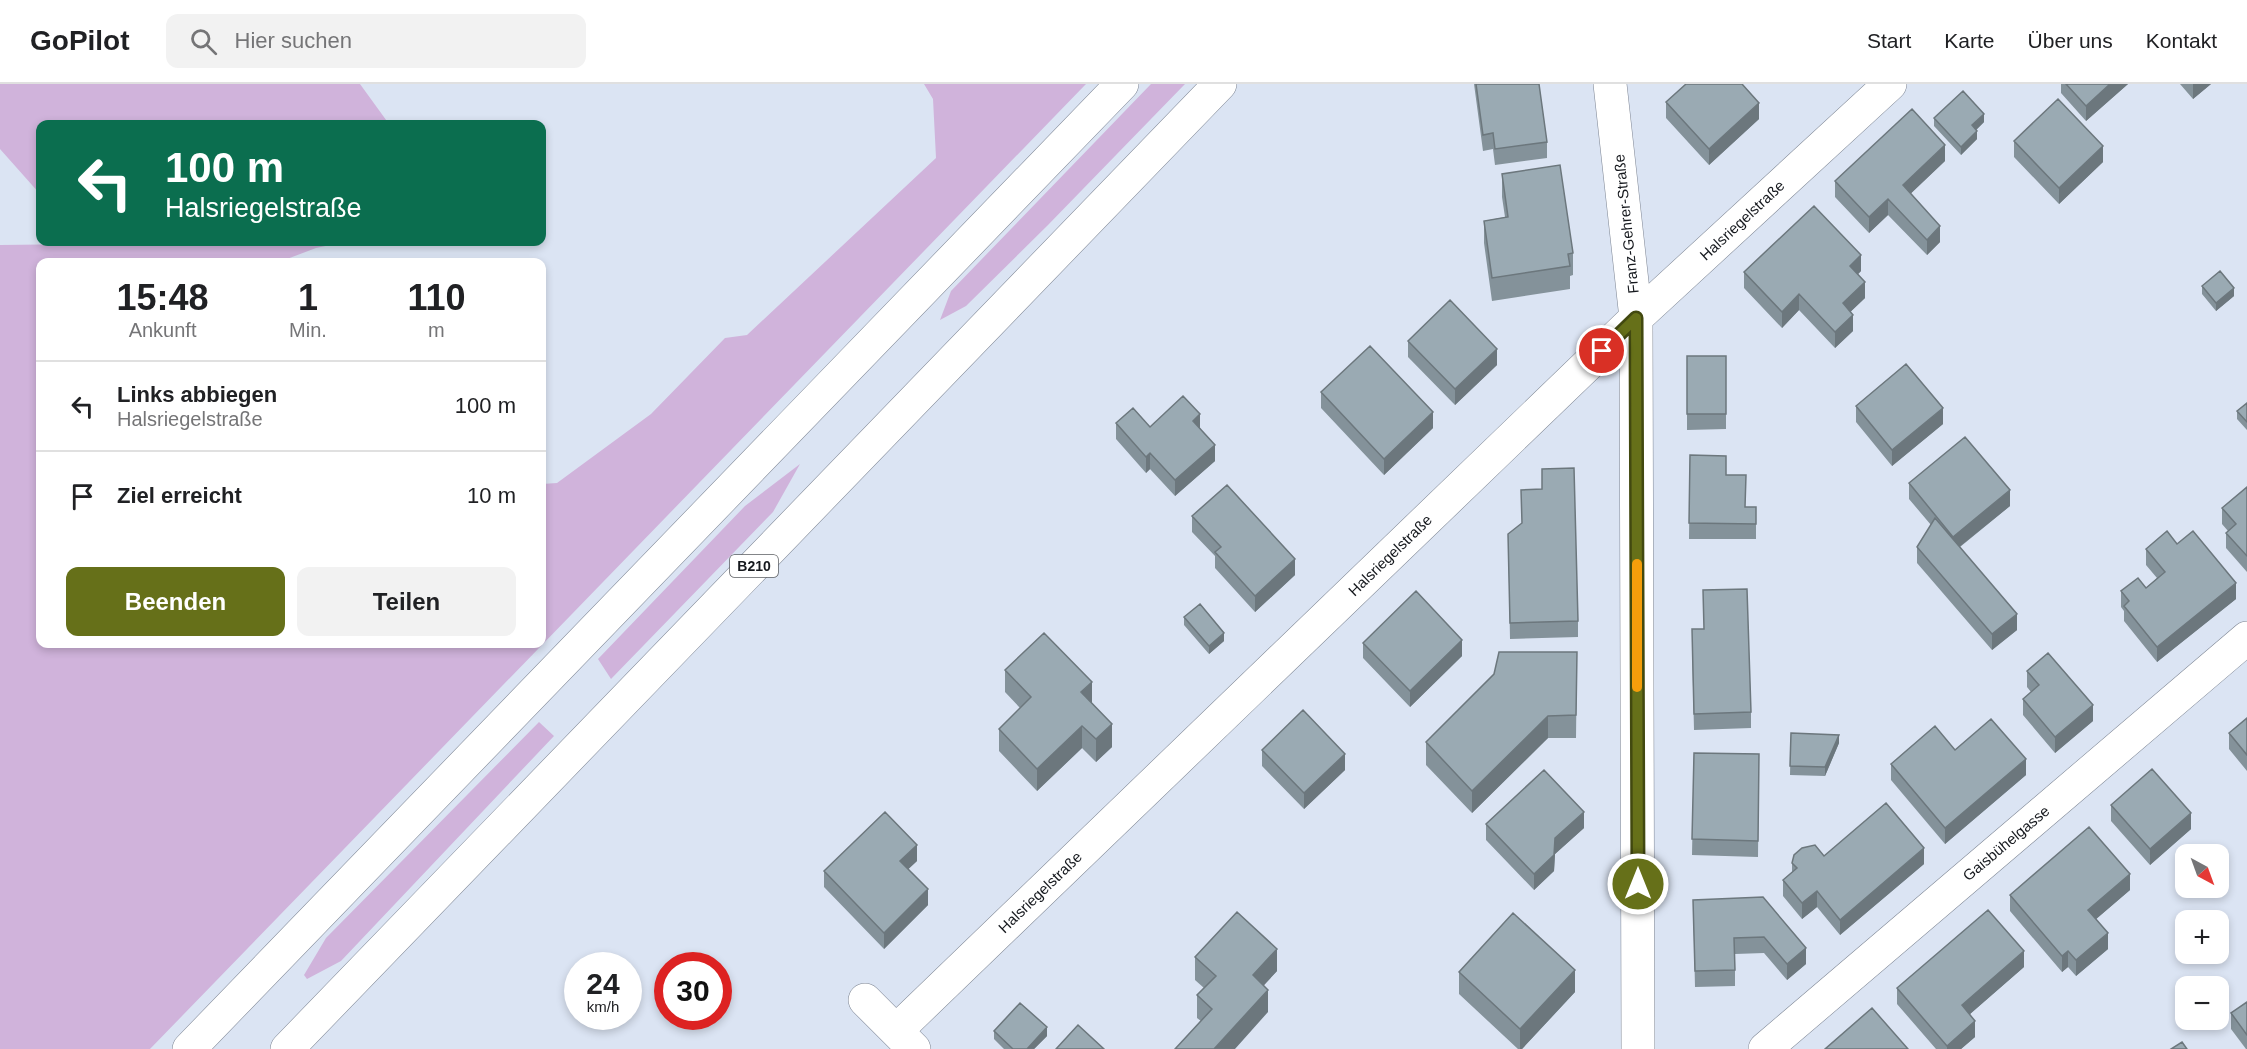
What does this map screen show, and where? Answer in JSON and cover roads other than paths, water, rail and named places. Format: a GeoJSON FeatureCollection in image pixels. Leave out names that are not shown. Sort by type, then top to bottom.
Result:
{"type":"FeatureCollection","features":[{"type":"Feature","properties":{"kind":"street"},"geometry":{"type":"LineString","coordinates":[[189,1049],[1122,84]]}},
{"type":"Feature","properties":{"kind":"street","name":"B210"},"geometry":{"type":"LineString","coordinates":[[287,1049],[1220,84]]}},
{"type":"Feature","properties":{"kind":"street","name":"Franz-Gehrer-Straße"},"geometry":{"type":"LineString","coordinates":[[1610,84],[1636,318],[1638,1049]]}},
{"type":"Feature","properties":{"kind":"street","name":"Halsriegelstraße"},"geometry":{"type":"LineString","coordinates":[[905,1040],[1636,318],[1890,84]]}},
{"type":"Feature","properties":{"kind":"street","name":"Gaisbühelgasse"},"geometry":{"type":"LineString","coordinates":[[1765,1049],[2247,638]]}},
{"type":"Feature","properties":{"kind":"street"},"geometry":{"type":"LineString","coordinates":[[865,1000],[905,1040]]}}]}
